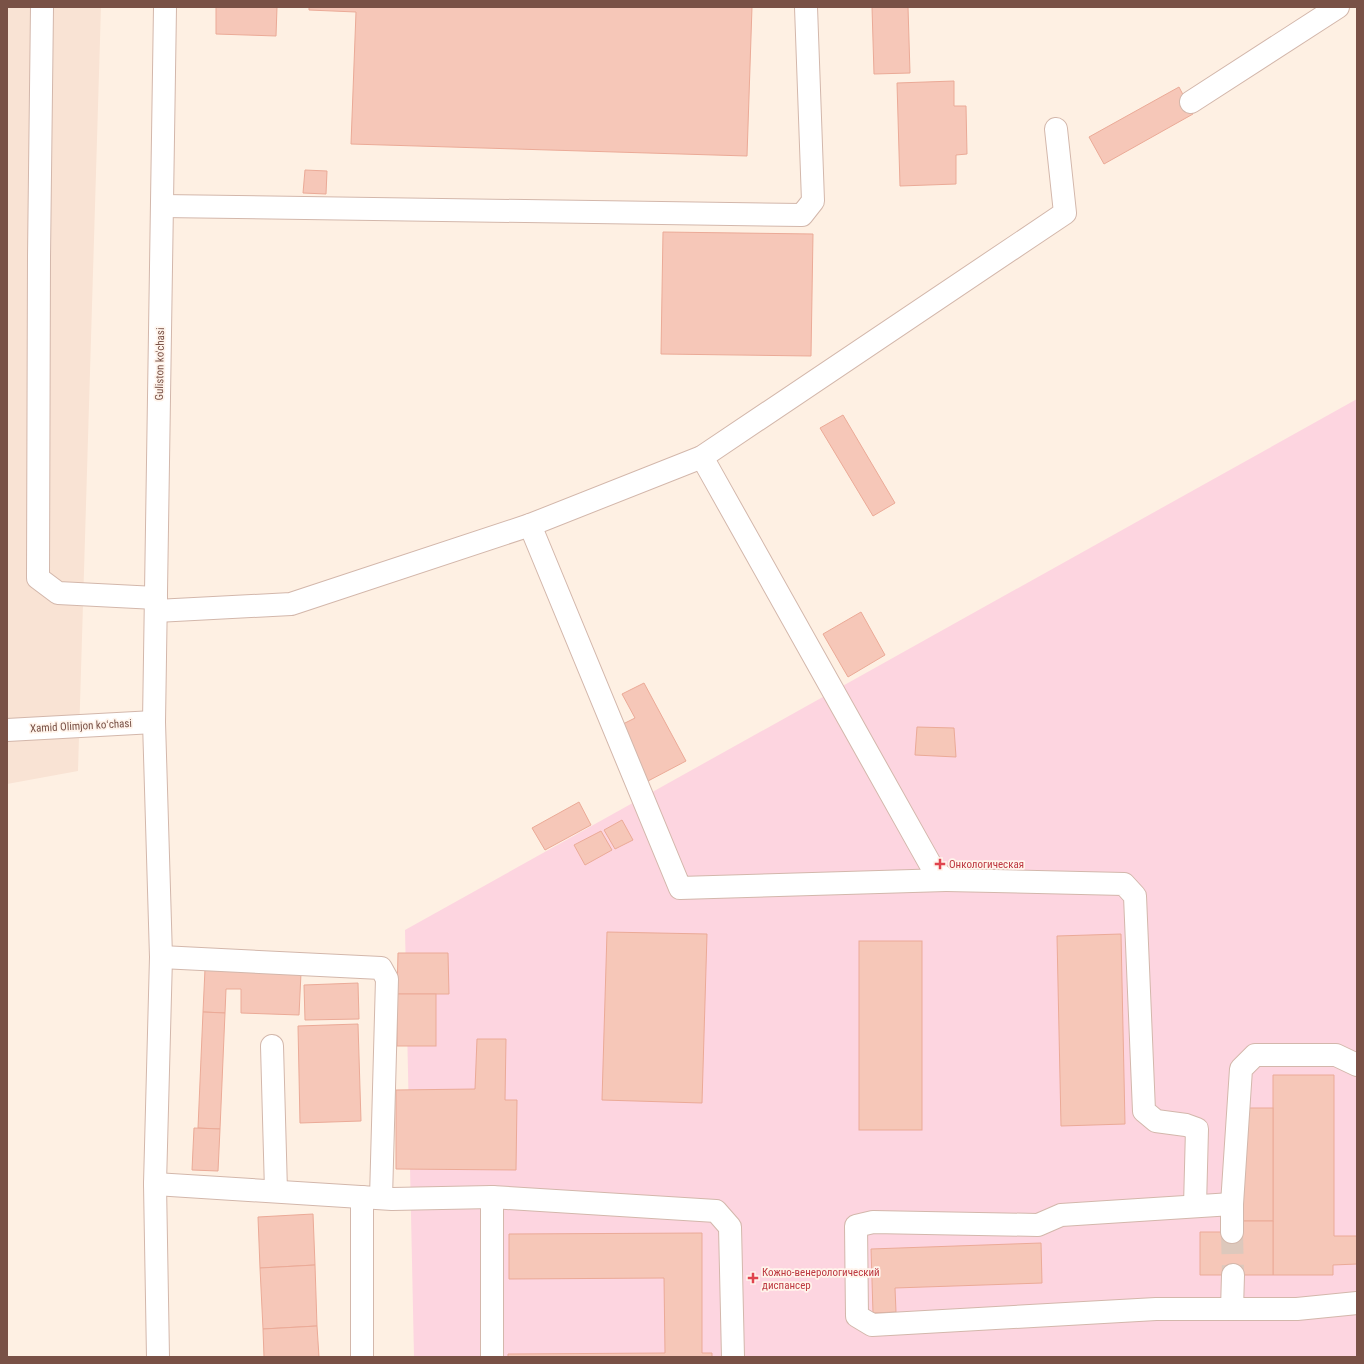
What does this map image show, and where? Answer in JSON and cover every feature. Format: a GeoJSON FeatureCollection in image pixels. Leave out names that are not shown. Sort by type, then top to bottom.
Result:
{"type":"FeatureCollection","features":[{"type":"Feature","properties":{"kind":"street"},"geometry":{"type":"LineString","coordinates":[[42,7],[38,256],[38,578],[58,593],[156,604],[290,604],[530,525],[702,457],[1065,213],[1056,129]]}},
{"type":"Feature","properties":{"kind":"street","name":"Guliston ko'chasi"},"geometry":{"type":"LineString","coordinates":[[158,1357],[155,1184],[161,957],[154,722],[165,7]]}},
{"type":"Feature","properties":{"kind":"street"},"geometry":{"type":"LineString","coordinates":[[162,206],[802,215],[813,201],[806,7]]}},
{"type":"Feature","properties":{"kind":"street"},"geometry":{"type":"LineString","coordinates":[[1191,102],[1338,7]]}},
{"type":"Feature","properties":{"kind":"street"},"geometry":{"type":"LineString","coordinates":[[702,457],[933,869],[946,880]]}},
{"type":"Feature","properties":{"kind":"street"},"geometry":{"type":"LineString","coordinates":[[530,525],[680,888],[946,880],[1124,884],[1135,896],[1144,1111],[1156,1121],[1186,1125],[1197,1129],[1195,1206]]}},
{"type":"Feature","properties":{"kind":"street","name":"Xamid Olimjon koʻchasi"},"geometry":{"type":"LineString","coordinates":[[7,730],[154,722]]}},
{"type":"Feature","properties":{"kind":"street"},"geometry":{"type":"LineString","coordinates":[[161,957],[381,968],[387,979],[362,1357]]}},
{"type":"Feature","properties":{"kind":"street"},"geometry":{"type":"LineString","coordinates":[[272,1046],[276,1192]]}},
{"type":"Feature","properties":{"kind":"street"},"geometry":{"type":"LineString","coordinates":[[1232,1232],[1232,1204],[1241,1069],[1255,1056],[1336,1055],[1357,1065]]}},
{"type":"Feature","properties":{"kind":"street"},"geometry":{"type":"LineString","coordinates":[[155,1184],[372,1197],[492,1197],[716,1211],[730,1227],[733,1357]]}},
{"type":"Feature","properties":{"kind":"street"},"geometry":{"type":"LineString","coordinates":[[492,1197],[492,1357]]}},
{"type":"Feature","properties":{"kind":"street"},"geometry":{"type":"LineString","coordinates":[[1232,1204],[1061,1215],[1038,1225],[873,1222],[856,1226],[857,1316],[872,1325],[1156,1310],[1297,1309],[1357,1303]]}},
{"type":"Feature","properties":{"kind":"street"},"geometry":{"type":"LineString","coordinates":[[1232,1309],[1233,1275]]}},
{"type":"Feature","properties":{"kind":"shaded area"},"geometry":{"type":"Polygon","coordinates":[[[7,7],[101,7],[78,771],[7,784],[7,7]]]}},
{"type":"Feature","properties":{"kind":"shaded area","name":"Онкологическая"},"geometry":{"type":"Polygon","coordinates":[[[1357,399],[1357,1357],[414,1357],[405,930],[1357,399]]]}},
{"type":"Feature","properties":{"kind":"building"},"geometry":{"type":"Polygon","coordinates":[[[216,7],[277,7],[276,36],[216,34],[216,7]]]}},
{"type":"Feature","properties":{"kind":"building"},"geometry":{"type":"Polygon","coordinates":[[[309,7],[752,7],[747,156],[351,144],[356,12],[309,10],[309,7]]]}},
{"type":"Feature","properties":{"kind":"building"},"geometry":{"type":"Polygon","coordinates":[[[872,7],[908,7],[910,73],[874,74],[872,7]]]}},
{"type":"Feature","properties":{"kind":"building"},"geometry":{"type":"Polygon","coordinates":[[[954,81],[954,106],[966,106],[967,154],[956,155],[956,184],[900,186],[897,83],[954,81]]]}},
{"type":"Feature","properties":{"kind":"building"},"geometry":{"type":"Polygon","coordinates":[[[1179,87],[1193,114],[1104,164],[1089,137],[1179,87]]]}},
{"type":"Feature","properties":{"kind":"building"},"geometry":{"type":"Polygon","coordinates":[[[305,170],[327,171],[326,194],[303,193],[305,170]]]}},
{"type":"Feature","properties":{"kind":"building"},"geometry":{"type":"Polygon","coordinates":[[[663,232],[813,234],[811,356],[661,354],[663,232]]]}},
{"type":"Feature","properties":{"kind":"building"},"geometry":{"type":"Polygon","coordinates":[[[843,415],[895,503],[873,516],[820,428],[843,415]]]}},
{"type":"Feature","properties":{"kind":"building"},"geometry":{"type":"Polygon","coordinates":[[[861,612],[885,655],[848,677],[823,634],[861,612]]]}},
{"type":"Feature","properties":{"kind":"building"},"geometry":{"type":"Polygon","coordinates":[[[644,683],[686,761],[648,781],[619,726],[635,718],[622,694],[644,683]]]}},
{"type":"Feature","properties":{"kind":"building"},"geometry":{"type":"Polygon","coordinates":[[[917,727],[954,728],[956,757],[915,755],[917,727]]]}},
{"type":"Feature","properties":{"kind":"building"},"geometry":{"type":"Polygon","coordinates":[[[579,802],[591,825],[545,850],[532,828],[579,802]]]}},
{"type":"Feature","properties":{"kind":"building"},"geometry":{"type":"Polygon","coordinates":[[[622,820],[633,840],[615,849],[604,830],[622,820]]]}},
{"type":"Feature","properties":{"kind":"building"},"geometry":{"type":"Polygon","coordinates":[[[601,831],[612,850],[585,865],[574,845],[601,831]]]}},
{"type":"Feature","properties":{"kind":"building"},"geometry":{"type":"Polygon","coordinates":[[[607,932],[707,934],[702,1103],[602,1100],[607,932]]]}},
{"type":"Feature","properties":{"kind":"building"},"geometry":{"type":"Polygon","coordinates":[[[1121,934],[1125,1124],[1061,1126],[1057,936],[1121,934]]]}},
{"type":"Feature","properties":{"kind":"building"},"geometry":{"type":"Polygon","coordinates":[[[859,941],[922,941],[922,1130],[859,1130],[859,941]]]}},
{"type":"Feature","properties":{"kind":"building"},"geometry":{"type":"Polygon","coordinates":[[[398,953],[448,953],[449,994],[397,994],[398,953]]]}},
{"type":"Feature","properties":{"kind":"building"},"geometry":{"type":"Polygon","coordinates":[[[205,969],[301,973],[299,1015],[241,1013],[241,989],[226,989],[225,1013],[203,1012],[205,969]]]}},
{"type":"Feature","properties":{"kind":"building"},"geometry":{"type":"Polygon","coordinates":[[[358,983],[359,1019],[305,1020],[304,985],[358,983]]]}},
{"type":"Feature","properties":{"kind":"building"},"geometry":{"type":"Polygon","coordinates":[[[397,994],[436,994],[436,1046],[397,1046],[397,994]]]}},
{"type":"Feature","properties":{"kind":"building"},"geometry":{"type":"Polygon","coordinates":[[[203,1012],[225,1013],[220,1129],[198,1128],[203,1012]]]}},
{"type":"Feature","properties":{"kind":"building"},"geometry":{"type":"Polygon","coordinates":[[[358,1024],[361,1121],[300,1123],[298,1026],[358,1024]]]}},
{"type":"Feature","properties":{"kind":"building"},"geometry":{"type":"Polygon","coordinates":[[[477,1039],[506,1039],[505,1100],[517,1100],[516,1170],[396,1169],[396,1090],[475,1089],[477,1039]]]}},
{"type":"Feature","properties":{"kind":"building"},"geometry":{"type":"Polygon","coordinates":[[[1273,1075],[1334,1075],[1334,1236],[1357,1236],[1357,1264],[1333,1265],[1333,1275],[1273,1275],[1273,1075]]]}},
{"type":"Feature","properties":{"kind":"building"},"geometry":{"type":"Polygon","coordinates":[[[1243,1108],[1273,1108],[1273,1221],[1243,1221],[1243,1108]]]}},
{"type":"Feature","properties":{"kind":"building"},"geometry":{"type":"Polygon","coordinates":[[[194,1128],[220,1129],[218,1171],[192,1170],[194,1128]]]}},
{"type":"Feature","properties":{"kind":"building"},"geometry":{"type":"Polygon","coordinates":[[[313,1214],[315,1265],[260,1268],[258,1217],[313,1214]]]}},
{"type":"Feature","properties":{"kind":"building"},"geometry":{"type":"Polygon","coordinates":[[[1243,1221],[1273,1221],[1273,1275],[1200,1275],[1200,1232],[1243,1232],[1243,1221]]]}},
{"type":"Feature","properties":{"kind":"building"},"geometry":{"type":"Polygon","coordinates":[[[702,1233],[702,1353],[712,1353],[712,1357],[508,1357],[508,1354],[665,1353],[664,1278],[509,1279],[509,1234],[702,1233]]]}},
{"type":"Feature","properties":{"kind":"building"},"geometry":{"type":"Polygon","coordinates":[[[1041,1243],[1042,1283],[895,1288],[896,1312],[873,1313],[871,1249],[1041,1243]]]}},
{"type":"Feature","properties":{"kind":"building"},"geometry":{"type":"Polygon","coordinates":[[[315,1265],[317,1326],[263,1329],[260,1268],[315,1265]]]}},
{"type":"Feature","properties":{"kind":"building"},"geometry":{"type":"Polygon","coordinates":[[[317,1326],[319,1357],[264,1357],[263,1329],[317,1326]]]}},
{"type":"Feature","properties":{"kind":"tunnel"},"geometry":{"type":"LineString","coordinates":[[1232,1232],[1233,1275]]}},
{"type":"Feature","properties":{"kind":"place","name":"Онкологическая"},"geometry":{"type":"Point","coordinates":[940,864]}},
{"type":"Feature","properties":{"kind":"place","name":"Кожно-венерологический диспансер"},"geometry":{"type":"Point","coordinates":[753,1278]}}]}
